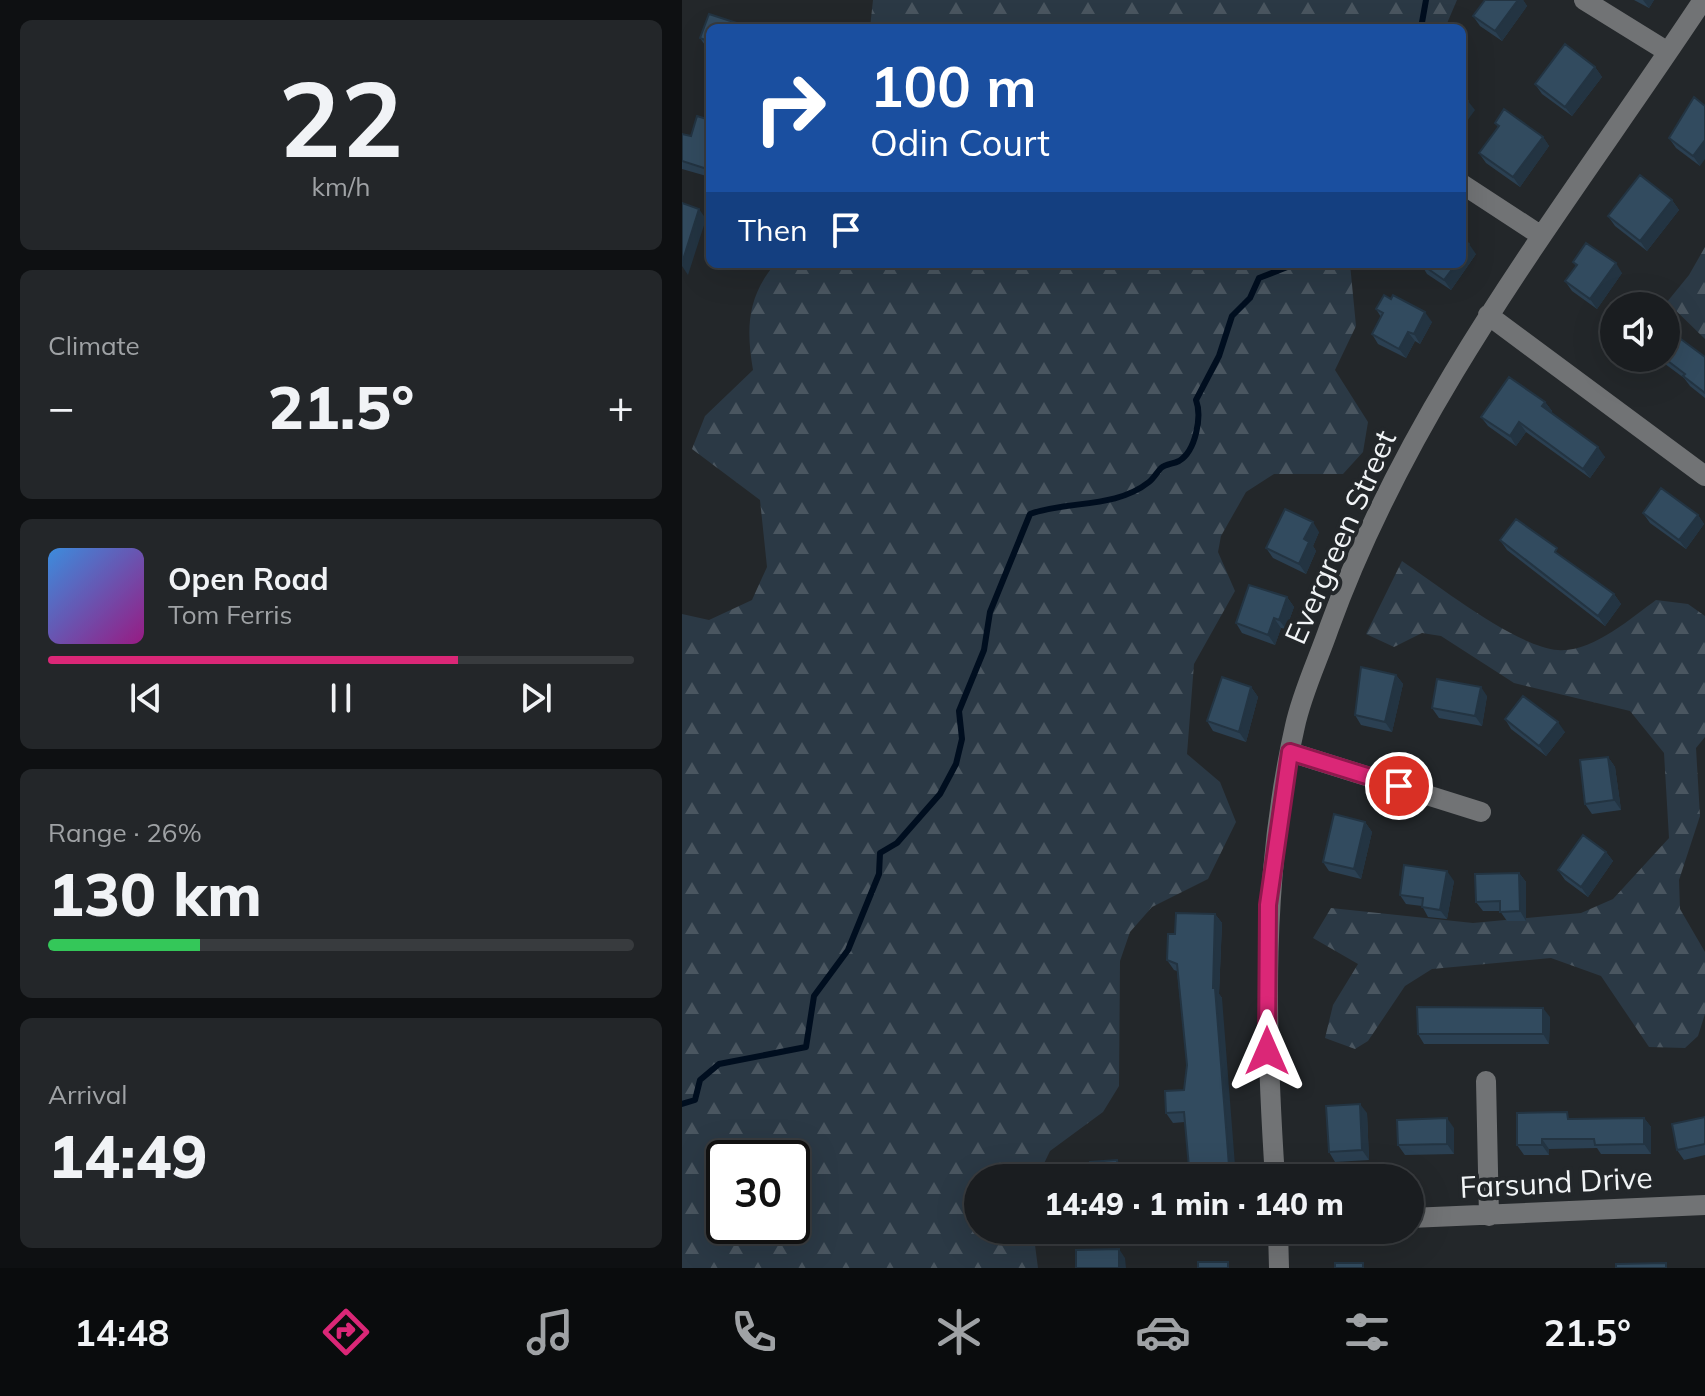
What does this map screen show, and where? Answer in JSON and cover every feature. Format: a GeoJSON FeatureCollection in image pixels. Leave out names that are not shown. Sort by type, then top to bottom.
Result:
{"type":"FeatureCollection","features":[{"type":"Feature","properties":{"kind":"street"},"geometry":{"type":"LineString","coordinates":[[1584,0],[1668,52]]}},
{"type":"Feature","properties":{"kind":"street","name":"Evergreen Street"},"geometry":{"type":"LineString","coordinates":[[1274,1164],[1267,1051],[1268,905],[1295,723],[1346,583],[1382,504],[1445,383],[1540,235],[1703,0]]}},
{"type":"Feature","properties":{"kind":"street"},"geometry":{"type":"LineString","coordinates":[[1466,187],[1540,235]]}},
{"type":"Feature","properties":{"kind":"street"},"geometry":{"type":"LineString","coordinates":[[1488,315],[1705,476]]}},
{"type":"Feature","properties":{"kind":"street"},"geometry":{"type":"LineString","coordinates":[[1290,752],[1481,812]]}},
{"type":"Feature","properties":{"kind":"street"},"geometry":{"type":"LineString","coordinates":[[1486,1081],[1489,1216]]}},
{"type":"Feature","properties":{"kind":"street","name":"Farsund Drive"},"geometry":{"type":"LineString","coordinates":[[1424,1218],[1705,1205]]}},
{"type":"Feature","properties":{"kind":"street"},"geometry":{"type":"LineString","coordinates":[[1278,1244],[1279,1268]]}},
{"type":"Feature","properties":{"kind":"green space"},"geometry":{"type":"Polygon","coordinates":[[[873,0],[1457,0],[1447,24],[870,24],[873,0]]]}},
{"type":"Feature","properties":{"kind":"green space"},"geometry":{"type":"Polygon","coordinates":[[[1705,247],[1705,339],[1680,315],[1680,292],[1675,292],[1705,247]]]}},
{"type":"Feature","properties":{"kind":"green space"},"geometry":{"type":"Polygon","coordinates":[[[772,268],[1350,268],[1356,326],[1335,370],[1368,422],[1363,452],[1343,474],[1274,474],[1246,492],[1221,536],[1218,552],[1235,591],[1194,664],[1187,754],[1220,782],[1236,822],[1208,879],[1152,907],[1130,932],[1120,961],[1119,1086],[1103,1112],[1050,1151],[1044,1164],[964,1164],[964,1244],[1035,1244],[1038,1268],[682,1268],[682,614],[709,620],[752,600],[767,567],[760,500],[692,449],[705,416],[753,370],[750,327],[754,301],[772,268]]]}},
{"type":"Feature","properties":{"kind":"green space"},"geometry":{"type":"Polygon","coordinates":[[[1402,561],[1500,627],[1541,646],[1558,650],[1584,646],[1597,640],[1656,600],[1688,604],[1705,616],[1705,737],[1696,748],[1700,816],[1679,880],[1680,909],[1705,952],[1705,1014],[1698,1036],[1685,1048],[1649,1047],[1601,976],[1551,958],[1432,969],[1405,986],[1368,1041],[1355,1049],[1325,1038],[1333,1005],[1358,964],[1313,938],[1331,908],[1473,923],[1581,913],[1613,899],[1669,838],[1664,753],[1630,711],[1514,683],[1441,636],[1422,633],[1394,647],[1366,634],[1402,561]]]}},
{"type":"Feature","properties":{"kind":"building"},"geometry":{"type":"Polygon","coordinates":[[[1485,0],[1518,0],[1495,31],[1473,16],[1485,0]]]}},
{"type":"Feature","properties":{"kind":"building"},"geometry":{"type":"Polygon","coordinates":[[[709,14],[740,24],[706,24],[706,40],[700,38],[709,14]]]}},
{"type":"Feature","properties":{"kind":"building"},"geometry":{"type":"Polygon","coordinates":[[[1565,44],[1595,67],[1565,107],[1535,84],[1565,44]]]}},
{"type":"Feature","properties":{"kind":"building"},"geometry":{"type":"Polygon","coordinates":[[[1694,97],[1705,106],[1705,140],[1693,156],[1669,138],[1694,97]]]}},
{"type":"Feature","properties":{"kind":"building"},"geometry":{"type":"Polygon","coordinates":[[[1504,109],[1543,137],[1513,177],[1479,153],[1499,126],[1495,123],[1504,109]]]}},
{"type":"Feature","properties":{"kind":"building"},"geometry":{"type":"Polygon","coordinates":[[[697,116],[706,119],[706,169],[682,161],[682,134],[691,136],[697,116]]]}},
{"type":"Feature","properties":{"kind":"building"},"geometry":{"type":"Polygon","coordinates":[[[1640,175],[1672,200],[1640,241],[1608,216],[1640,175]]]}},
{"type":"Feature","properties":{"kind":"building"},"geometry":{"type":"Polygon","coordinates":[[[682,203],[699,209],[682,263],[682,203]]]}},
{"type":"Feature","properties":{"kind":"building"},"geometry":{"type":"Polygon","coordinates":[[[1586,243],[1616,263],[1590,299],[1565,281],[1577,265],[1573,262],[1586,243]]]}},
{"type":"Feature","properties":{"kind":"building"},"geometry":{"type":"Polygon","coordinates":[[[1427,268],[1453,268],[1444,280],[1427,268]]]}},
{"type":"Feature","properties":{"kind":"building"},"geometry":{"type":"Polygon","coordinates":[[[1384,295],[1391,299],[1393,295],[1425,312],[1414,334],[1408,332],[1399,349],[1372,334],[1383,313],[1376,309],[1384,295]]]}},
{"type":"Feature","properties":{"kind":"building"},"geometry":{"type":"Polygon","coordinates":[[[1680,338],[1705,357],[1705,393],[1683,376],[1685,374],[1680,370],[1680,338]]]}},
{"type":"Feature","properties":{"kind":"building"},"geometry":{"type":"Polygon","coordinates":[[[1509,377],[1545,402],[1542,406],[1598,447],[1583,469],[1519,422],[1510,436],[1481,417],[1509,377]]]}},
{"type":"Feature","properties":{"kind":"building"},"geometry":{"type":"Polygon","coordinates":[[[1661,488],[1698,515],[1679,540],[1643,513],[1661,488]]]}},
{"type":"Feature","properties":{"kind":"building"},"geometry":{"type":"Polygon","coordinates":[[[1285,509],[1313,522],[1304,539],[1309,542],[1299,564],[1266,548],[1285,509]]]}},
{"type":"Feature","properties":{"kind":"building"},"geometry":{"type":"Polygon","coordinates":[[[1516,519],[1557,548],[1555,552],[1614,594],[1598,616],[1500,540],[1516,519]]]}},
{"type":"Feature","properties":{"kind":"building"},"geometry":{"type":"Polygon","coordinates":[[[1249,585],[1287,597],[1279,620],[1274,618],[1268,635],[1236,623],[1249,585]]]}},
{"type":"Feature","properties":{"kind":"building"},"geometry":{"type":"Polygon","coordinates":[[[1361,667],[1396,675],[1385,722],[1355,715],[1361,667]]]}},
{"type":"Feature","properties":{"kind":"building"},"geometry":{"type":"Polygon","coordinates":[[[1222,677],[1251,687],[1239,732],[1207,721],[1222,677]]]}},
{"type":"Feature","properties":{"kind":"building"},"geometry":{"type":"Polygon","coordinates":[[[1437,679],[1481,687],[1475,716],[1432,708],[1437,679]]]}},
{"type":"Feature","properties":{"kind":"building"},"geometry":{"type":"Polygon","coordinates":[[[1523,696],[1558,722],[1539,746],[1505,719],[1523,696]]]}},
{"type":"Feature","properties":{"kind":"building"},"geometry":{"type":"Polygon","coordinates":[[[1608,757],[1614,800],[1585,804],[1580,760],[1608,757]]]}},
{"type":"Feature","properties":{"kind":"building"},"geometry":{"type":"Polygon","coordinates":[[[1334,814],[1365,822],[1354,869],[1323,862],[1334,814]]]}},
{"type":"Feature","properties":{"kind":"building"},"geometry":{"type":"Polygon","coordinates":[[[1583,835],[1606,852],[1581,887],[1558,870],[1583,835]]]}},
{"type":"Feature","properties":{"kind":"building"},"geometry":{"type":"Polygon","coordinates":[[[1404,865],[1447,871],[1440,910],[1422,907],[1423,898],[1400,895],[1404,865]]]}},
{"type":"Feature","properties":{"kind":"building"},"geometry":{"type":"Polygon","coordinates":[[[1519,873],[1520,911],[1500,912],[1500,901],[1476,902],[1475,874],[1519,873]]]}},
{"type":"Feature","properties":{"kind":"building"},"geometry":{"type":"Polygon","coordinates":[[[1176,913],[1215,914],[1213,988],[1229,1164],[1189,1164],[1184,1112],[1166,1113],[1165,1091],[1184,1090],[1187,1065],[1177,964],[1167,960],[1168,934],[1175,934],[1176,913]]]}},
{"type":"Feature","properties":{"kind":"building"},"geometry":{"type":"Polygon","coordinates":[[[1417,1007],[1543,1008],[1543,1034],[1418,1034],[1417,1007]]]}},
{"type":"Feature","properties":{"kind":"building"},"geometry":{"type":"Polygon","coordinates":[[[1360,1104],[1362,1150],[1329,1152],[1326,1106],[1360,1104]]]}},
{"type":"Feature","properties":{"kind":"building"},"geometry":{"type":"Polygon","coordinates":[[[1567,1112],[1568,1119],[1644,1118],[1644,1144],[1595,1145],[1594,1139],[1542,1139],[1542,1145],[1517,1145],[1517,1113],[1567,1112]]]}},
{"type":"Feature","properties":{"kind":"building"},"geometry":{"type":"Polygon","coordinates":[[[1705,1117],[1705,1144],[1677,1150],[1672,1124],[1705,1117]]]}},
{"type":"Feature","properties":{"kind":"building"},"geometry":{"type":"Polygon","coordinates":[[[1447,1118],[1447,1144],[1398,1145],[1397,1120],[1447,1118]]]}},
{"type":"Feature","properties":{"kind":"building"},"geometry":{"type":"Polygon","coordinates":[[[1117,1160],[1117,1164],[1090,1164],[1117,1160]]]}},
{"type":"Feature","properties":{"kind":"building"},"geometry":{"type":"Polygon","coordinates":[[[1119,1249],[1119,1268],[1076,1268],[1076,1250],[1119,1249]]]}},
{"type":"Feature","properties":{"kind":"building"},"geometry":{"type":"Polygon","coordinates":[[[1198,1262],[1228,1262],[1228,1268],[1198,1268],[1198,1262]]]}},
{"type":"Feature","properties":{"kind":"building"},"geometry":{"type":"Polygon","coordinates":[[[1335,1263],[1363,1263],[1363,1268],[1335,1268],[1335,1263]]]}},
{"type":"Feature","properties":{"kind":"building"},"geometry":{"type":"Polygon","coordinates":[[[1666,1263],[1666,1268],[1616,1268],[1616,1264],[1666,1263]]]}},
{"type":"Feature","properties":{"kind":"waterway"},"geometry":{"type":"LineString","coordinates":[[1422,24],[1426,0]]}},
{"type":"Feature","properties":{"kind":"waterway"},"geometry":{"type":"LineString","coordinates":[[682,1104],[695,1100],[700,1080],[719,1064],[806,1047],[814,996],[848,950],[879,874],[880,853],[897,843],[940,794],[956,764],[962,739],[959,711],[984,650],[990,612],[1030,514],[1106,500],[1136,491],[1163,467],[1185,456],[1196,433],[1196,400],[1219,356],[1232,316],[1250,298],[1259,278],[1285,268]]}},
{"type":"Feature","properties":{"kind":"route"},"geometry":{"type":"LineString","coordinates":[[1267,1051],[1268,905],[1278,818],[1290,752],[1399,786]]}}]}
